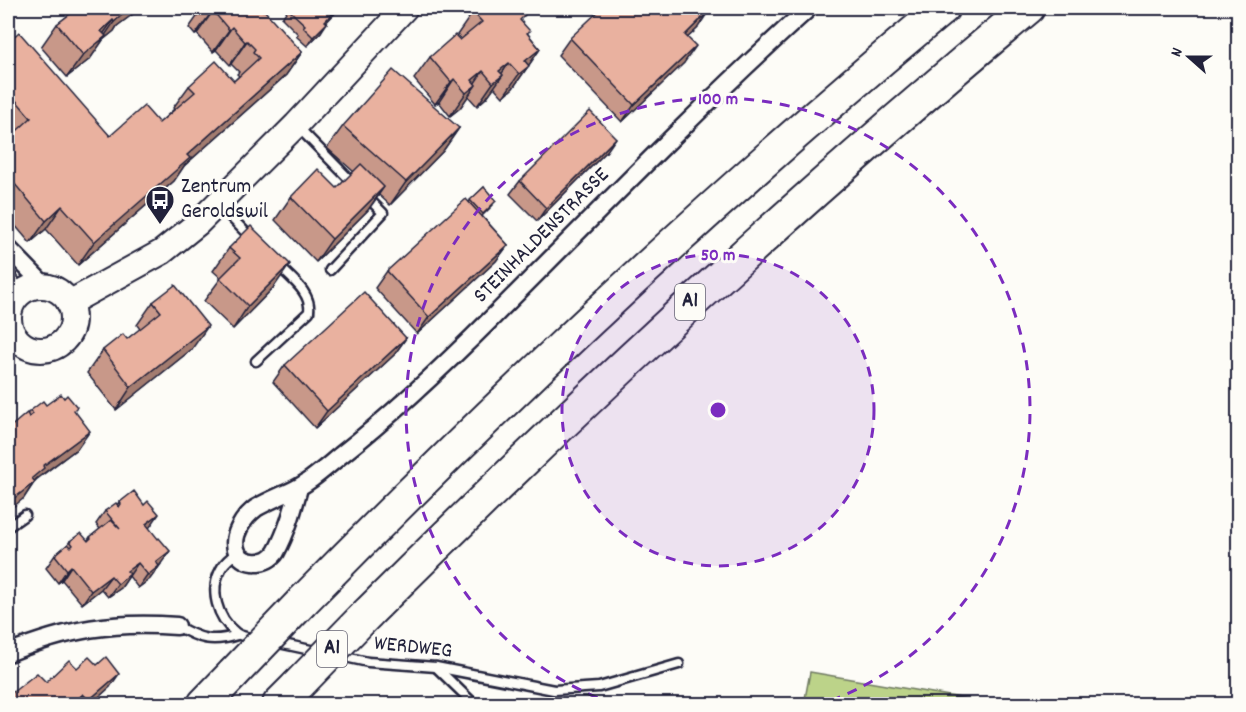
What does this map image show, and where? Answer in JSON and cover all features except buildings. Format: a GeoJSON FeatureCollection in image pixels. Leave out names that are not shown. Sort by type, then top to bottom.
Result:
{"type":"FeatureCollection","features":[{"type":"Feature","properties":{"kind":"highway","name":"A1"},"geometry":{"type":"LineString","coordinates":[[204,705],[302,602],[454,450],[620,292],[764,161],[943,8]]}},
{"type":"Feature","properties":{"kind":"highway","name":"A1"},"geometry":{"type":"LineString","coordinates":[[288,695],[541,441],[716,279],[877,135],[1028,8]]}},
{"type":"Feature","properties":{"kind":"main road"},"geometry":{"type":"LineString","coordinates":[[69,303],[162,252],[198,223],[296,125],[397,10]]}},
{"type":"Feature","properties":{"kind":"main road"},"geometry":{"type":"LineString","coordinates":[[13,287],[27,290],[46,287],[63,295],[69,303],[73,312],[73,322],[64,340],[57,346],[47,350],[13,349],[9,314],[13,287]]}},
{"type":"Feature","properties":{"kind":"street","name":"STEINHALDENSTRASSE"},"geometry":{"type":"LineString","coordinates":[[237,552],[237,532],[244,520],[255,509],[299,488],[412,397],[740,71],[809,8]]}},
{"type":"Feature","properties":{"kind":"street"},"geometry":{"type":"LineString","coordinates":[[8,248],[46,287]]}},
{"type":"Feature","properties":{"kind":"street"},"geometry":{"type":"LineString","coordinates":[[237,552],[244,559],[254,563],[264,562],[273,557],[282,540],[299,488]]}},
{"type":"Feature","properties":{"kind":"street"},"geometry":{"type":"LineString","coordinates":[[8,653],[57,634],[82,629],[144,624],[177,627]]}},
{"type":"Feature","properties":{"kind":"lane"},"geometry":{"type":"LineString","coordinates":[[296,125],[383,213],[330,270]]}},
{"type":"Feature","properties":{"kind":"lane"},"geometry":{"type":"LineString","coordinates":[[218,204],[257,244]]}},
{"type":"Feature","properties":{"kind":"lane"},"geometry":{"type":"LineString","coordinates":[[256,362],[309,312],[310,304],[306,294],[273,261]]}},
{"type":"Feature","properties":{"kind":"lane"},"geometry":{"type":"LineString","coordinates":[[8,526],[26,514]]}},
{"type":"Feature","properties":{"kind":"lane"},"geometry":{"type":"LineString","coordinates":[[177,627],[196,637],[220,640],[237,634],[217,608],[215,596],[216,580],[221,568],[237,552]]}},
{"type":"Feature","properties":{"kind":"lane","name":"WERDWEG"},"geometry":{"type":"LineString","coordinates":[[237,634],[368,662],[436,667],[554,690],[599,687],[679,664]]}},
{"type":"Feature","properties":{"kind":"lane"},"geometry":{"type":"LineString","coordinates":[[436,667],[474,705]]}},
{"type":"Feature","properties":{"kind":"green space"},"geometry":{"type":"Polygon","coordinates":[[[810,672],[996,704],[804,704],[810,672]]]}},
{"type":"Feature","properties":{"kind":"place","name":"Zentrum Geroldswil"},"geometry":{"type":"Point","coordinates":[160,226]}}]}
